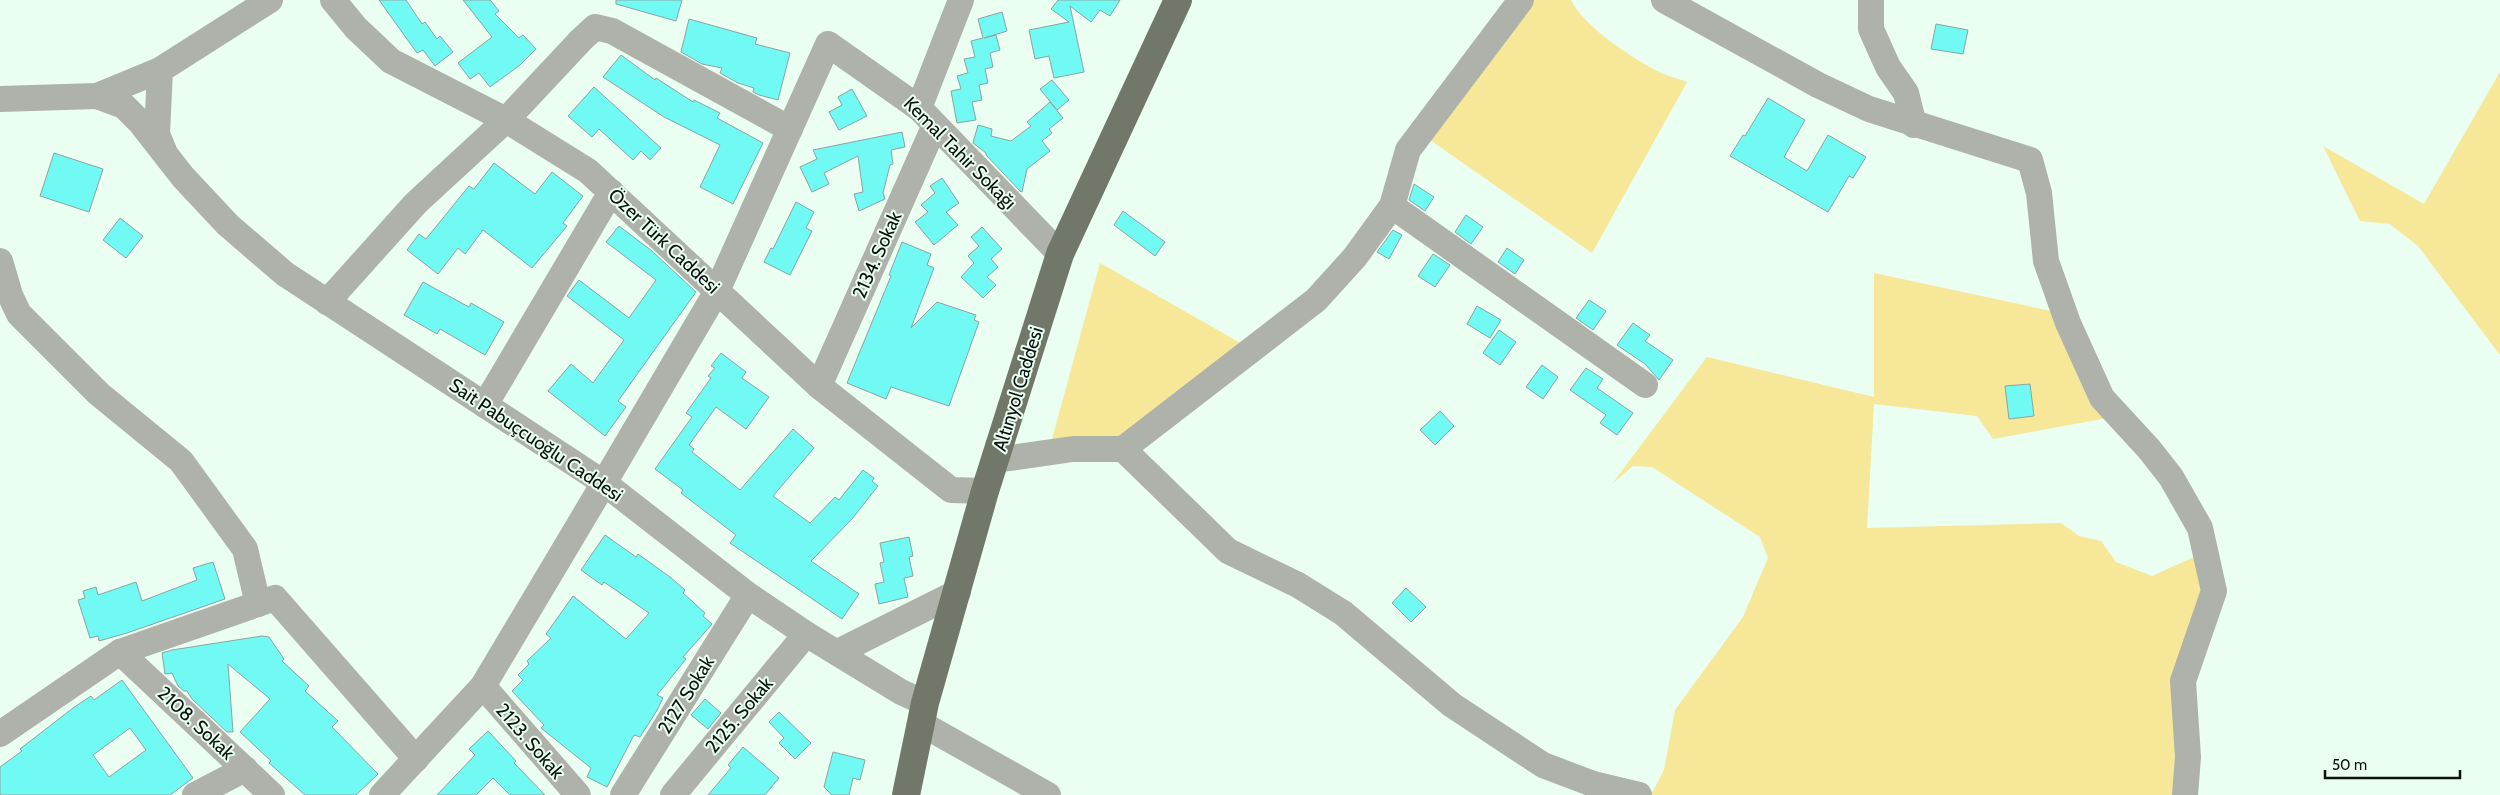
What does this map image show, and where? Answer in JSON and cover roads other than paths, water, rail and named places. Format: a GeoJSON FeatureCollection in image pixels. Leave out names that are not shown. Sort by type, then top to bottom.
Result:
{"type":"FeatureCollection","features":[{"type":"Feature","properties":{"kind":"main road","name":"Altınyol Caddesi"},"geometry":{"type":"LineString","coordinates":[[906,795],[924,713],[985,491],[1060,254],[1178,0]]}},
{"type":"Feature","properties":{"kind":"street"},"geometry":{"type":"LineString","coordinates":[[0,99],[97,96],[160,70],[270,0]]}},
{"type":"Feature","properties":{"kind":"street","name":"Özer Türk Caddesi"},"geometry":{"type":"LineString","coordinates":[[333,0],[356,28],[391,61],[506,120],[588,171],[819,386],[950,490],[985,491]]}},
{"type":"Feature","properties":{"kind":"street","name":"2134. Sokak"},"geometry":{"type":"LineString","coordinates":[[819,386],[927,116],[961,0]]}},
{"type":"Feature","properties":{"kind":"street"},"geometry":{"type":"LineString","coordinates":[[996,460],[1073,449],[1124,448],[1316,300],[1355,257],[1392,206],[1408,150],[1521,0]]}},
{"type":"Feature","properties":{"kind":"street"},"geometry":{"type":"LineString","coordinates":[[1664,0],[1818,85],[1869,110],[2030,160],[2039,193],[2046,261],[2068,323],[2102,398],[2149,449],[2170,477],[2200,528],[2214,591],[2183,681],[2188,757],[2185,795]]}},
{"type":"Feature","properties":{"kind":"street"},"geometry":{"type":"LineString","coordinates":[[1871,0],[1871,29],[1888,67],[1906,93],[1914,125]]}},
{"type":"Feature","properties":{"kind":"street"},"geometry":{"type":"LineString","coordinates":[[327,302],[416,203],[506,120],[590,30],[596,27],[604,27],[790,130],[717,291],[483,686],[382,795]]}},
{"type":"Feature","properties":{"kind":"street","name":"Kemal Tahir Sokağı"},"geometry":{"type":"LineString","coordinates":[[790,130],[828,44],[927,116],[1060,254]]}},
{"type":"Feature","properties":{"kind":"street"},"geometry":{"type":"LineString","coordinates":[[160,70],[158,134],[166,154]]}},
{"type":"Feature","properties":{"kind":"street"},"geometry":{"type":"LineString","coordinates":[[97,96],[124,106],[166,154]]}},
{"type":"Feature","properties":{"kind":"street","name":"Sait Pabuçcuoğlu Caddesi"},"geometry":{"type":"LineString","coordinates":[[166,154],[183,177],[228,225],[286,274],[604,483],[748,594],[806,634],[901,692],[924,713],[1048,795]]}},
{"type":"Feature","properties":{"kind":"street"},"geometry":{"type":"LineString","coordinates":[[485,405],[611,192]]}},
{"type":"Feature","properties":{"kind":"street"},"geometry":{"type":"LineString","coordinates":[[1392,206],[1645,385]]}},
{"type":"Feature","properties":{"kind":"street"},"geometry":{"type":"LineString","coordinates":[[0,261],[10,295],[19,314],[99,394],[181,462],[245,549],[258,604]]}},
{"type":"Feature","properties":{"kind":"street"},"geometry":{"type":"LineString","coordinates":[[1124,448],[1228,551],[1298,585],[1343,613],[1452,704],[1543,765],[1593,784],[1633,794]]}},
{"type":"Feature","properties":{"kind":"street"},"geometry":{"type":"LineString","coordinates":[[838,652],[958,592]]}},
{"type":"Feature","properties":{"kind":"street","name":"2127 Sokak"},"geometry":{"type":"LineString","coordinates":[[623,795],[748,594]]}},
{"type":"Feature","properties":{"kind":"street"},"geometry":{"type":"LineString","coordinates":[[0,734],[120,652],[276,598],[416,759]]}},
{"type":"Feature","properties":{"kind":"street","name":"2125. Sokak"},"geometry":{"type":"LineString","coordinates":[[672,795],[806,634]]}},
{"type":"Feature","properties":{"kind":"street","name":"2108. Sokak"},"geometry":{"type":"LineString","coordinates":[[120,652],[272,795]]}},
{"type":"Feature","properties":{"kind":"street","name":"2123. Sokak"},"geometry":{"type":"LineString","coordinates":[[483,686],[574,794]]}},
{"type":"Feature","properties":{"kind":"street"},"geometry":{"type":"LineString","coordinates":[[195,795],[245,769]]}}]}
